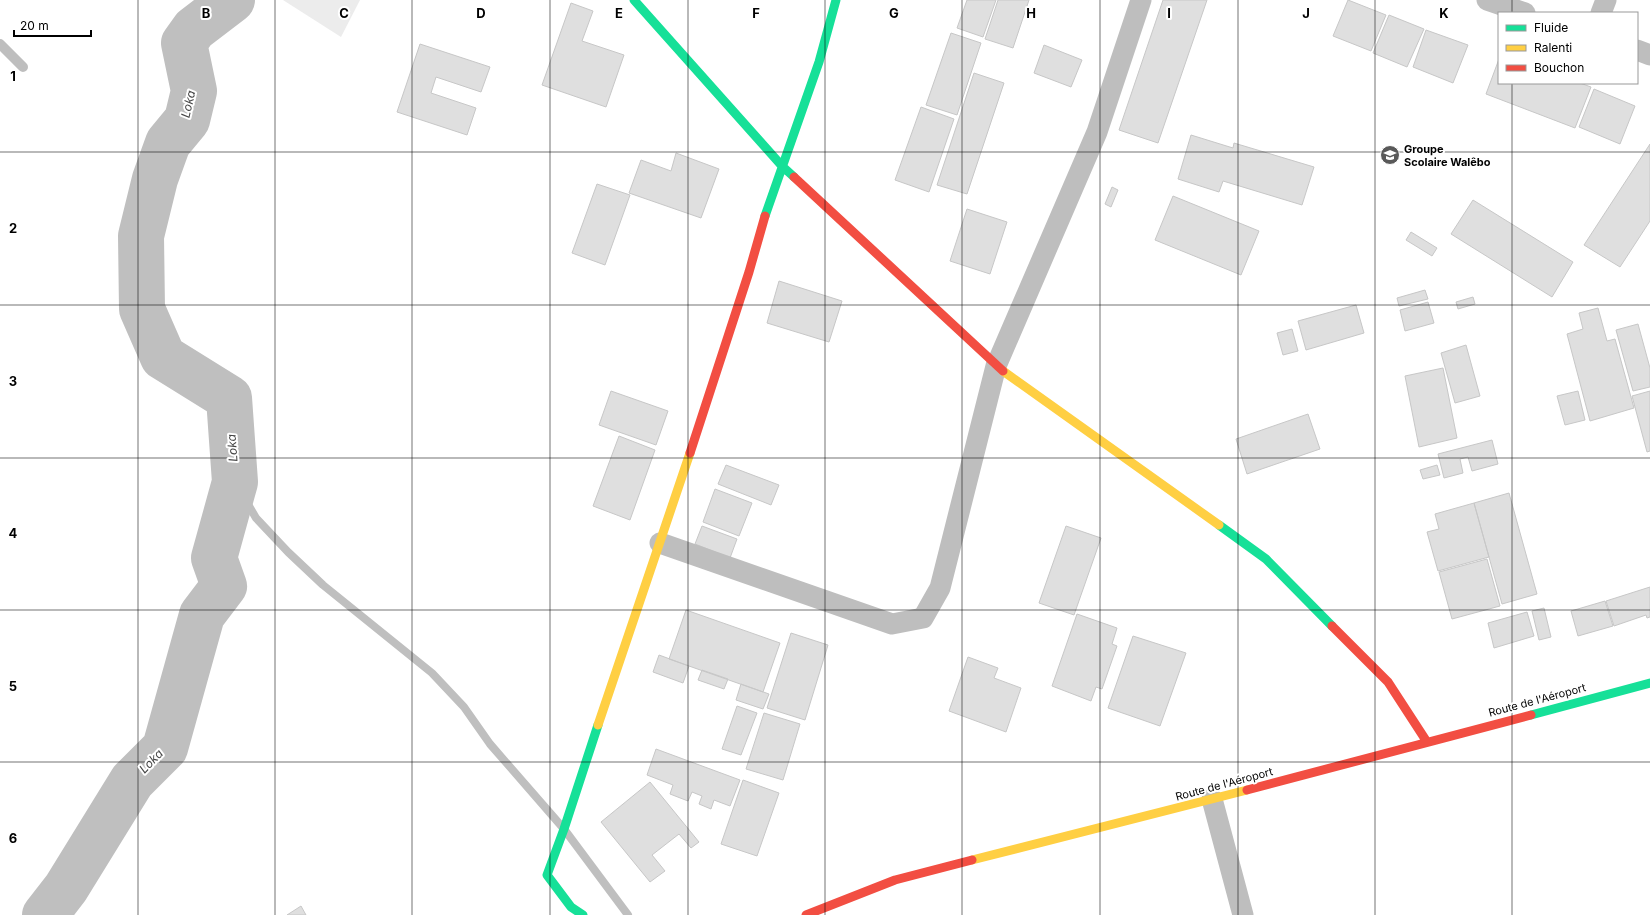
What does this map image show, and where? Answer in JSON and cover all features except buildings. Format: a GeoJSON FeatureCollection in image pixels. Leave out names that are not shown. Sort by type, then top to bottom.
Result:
{"type":"FeatureCollection","features":[{"type":"Feature","properties":{"kind":"street"},"geometry":{"type":"LineString","coordinates":[[634,0],[782,166],[996,366],[1266,559],[1388,682],[1427,742]]}},
{"type":"Feature","properties":{"kind":"street"},"geometry":{"type":"LineString","coordinates":[[583,915],[571,907],[547,875],[564,829],[614,676],[660,543],[749,272],[767,208],[819,62],[836,0]]}},
{"type":"Feature","properties":{"kind":"street"},"geometry":{"type":"LineString","coordinates":[[660,543],[892,624],[923,618],[940,588],[996,366],[1097,132],[1142,0]]}},
{"type":"Feature","properties":{"kind":"street"},"geometry":{"type":"LineString","coordinates":[[1487,0],[1522,12]]}},
{"type":"Feature","properties":{"kind":"street"},"geometry":{"type":"LineString","coordinates":[[1601,12],[1606,0]]}},
{"type":"Feature","properties":{"kind":"street"},"geometry":{"type":"LineString","coordinates":[[1638,50],[1650,55]]}},
{"type":"Feature","properties":{"kind":"street","name":"Route de l'Aéroport"},"geometry":{"type":"LineString","coordinates":[[806,915],[895,880],[1212,799],[1650,683]]}},
{"type":"Feature","properties":{"kind":"street"},"geometry":{"type":"LineString","coordinates":[[1212,799],[1243,915]]}},
{"type":"Feature","properties":{"kind":"lane"},"geometry":{"type":"LineString","coordinates":[[0,44],[22,67]]}},
{"type":"Feature","properties":{"kind":"shaded area"},"geometry":{"type":"Polygon","coordinates":[[[283,0],[360,0],[341,37],[283,0]]]}},
{"type":"Feature","properties":{"kind":"waterway","name":"Loka"},"geometry":{"type":"LineString","coordinates":[[45,915],[66,888],[132,781],[165,748],[202,615],[224,586],[214,558],[235,482],[229,398],[163,357],[142,309],[141,236],[155,179],[168,143],[187,120],[194,91],[184,43],[194,29],[232,0]]}},
{"type":"Feature","properties":{"kind":"waterway"},"geometry":{"type":"LineString","coordinates":[[235,482],[256,518],[288,552],[323,585],[432,673],[464,707],[490,744],[564,829],[628,915]]}},
{"type":"Feature","properties":{"kind":"traffic: fast"},"geometry":{"type":"LineString","coordinates":[[634,0],[782,166],[794,177]]}},
{"type":"Feature","properties":{"kind":"traffic: fast"},"geometry":{"type":"LineString","coordinates":[[765,216],[819,62],[836,0]]}},
{"type":"Feature","properties":{"kind":"traffic: fast"},"geometry":{"type":"LineString","coordinates":[[1219,525],[1266,559],[1332,626]]}},
{"type":"Feature","properties":{"kind":"traffic: fast"},"geometry":{"type":"LineString","coordinates":[[1531,715],[1650,683]]}},
{"type":"Feature","properties":{"kind":"traffic: fast"},"geometry":{"type":"LineString","coordinates":[[583,915],[571,907],[547,875],[564,829],[598,725]]}},
{"type":"Feature","properties":{"kind":"traffic: slow"},"geometry":{"type":"LineString","coordinates":[[1003,371],[1219,525]]}},
{"type":"Feature","properties":{"kind":"traffic: slow"},"geometry":{"type":"LineString","coordinates":[[598,725],[690,453]]}},
{"type":"Feature","properties":{"kind":"traffic: slow"},"geometry":{"type":"LineString","coordinates":[[972,860],[1247,790]]}},
{"type":"Feature","properties":{"kind":"traffic: jam"},"geometry":{"type":"LineString","coordinates":[[794,177],[1003,371]]}},
{"type":"Feature","properties":{"kind":"traffic: jam"},"geometry":{"type":"LineString","coordinates":[[690,453],[749,272],[765,216]]}},
{"type":"Feature","properties":{"kind":"traffic: jam"},"geometry":{"type":"LineString","coordinates":[[1332,626],[1388,682],[1427,742]]}},
{"type":"Feature","properties":{"kind":"traffic: jam"},"geometry":{"type":"LineString","coordinates":[[1247,790],[1531,715]]}},
{"type":"Feature","properties":{"kind":"traffic: jam"},"geometry":{"type":"LineString","coordinates":[[806,915],[895,880],[972,860]]}},
{"type":"Feature","properties":{"kind":"place","name":"Groupe Scolaire Walêbo"},"geometry":{"type":"Point","coordinates":[1390,155]}}]}
